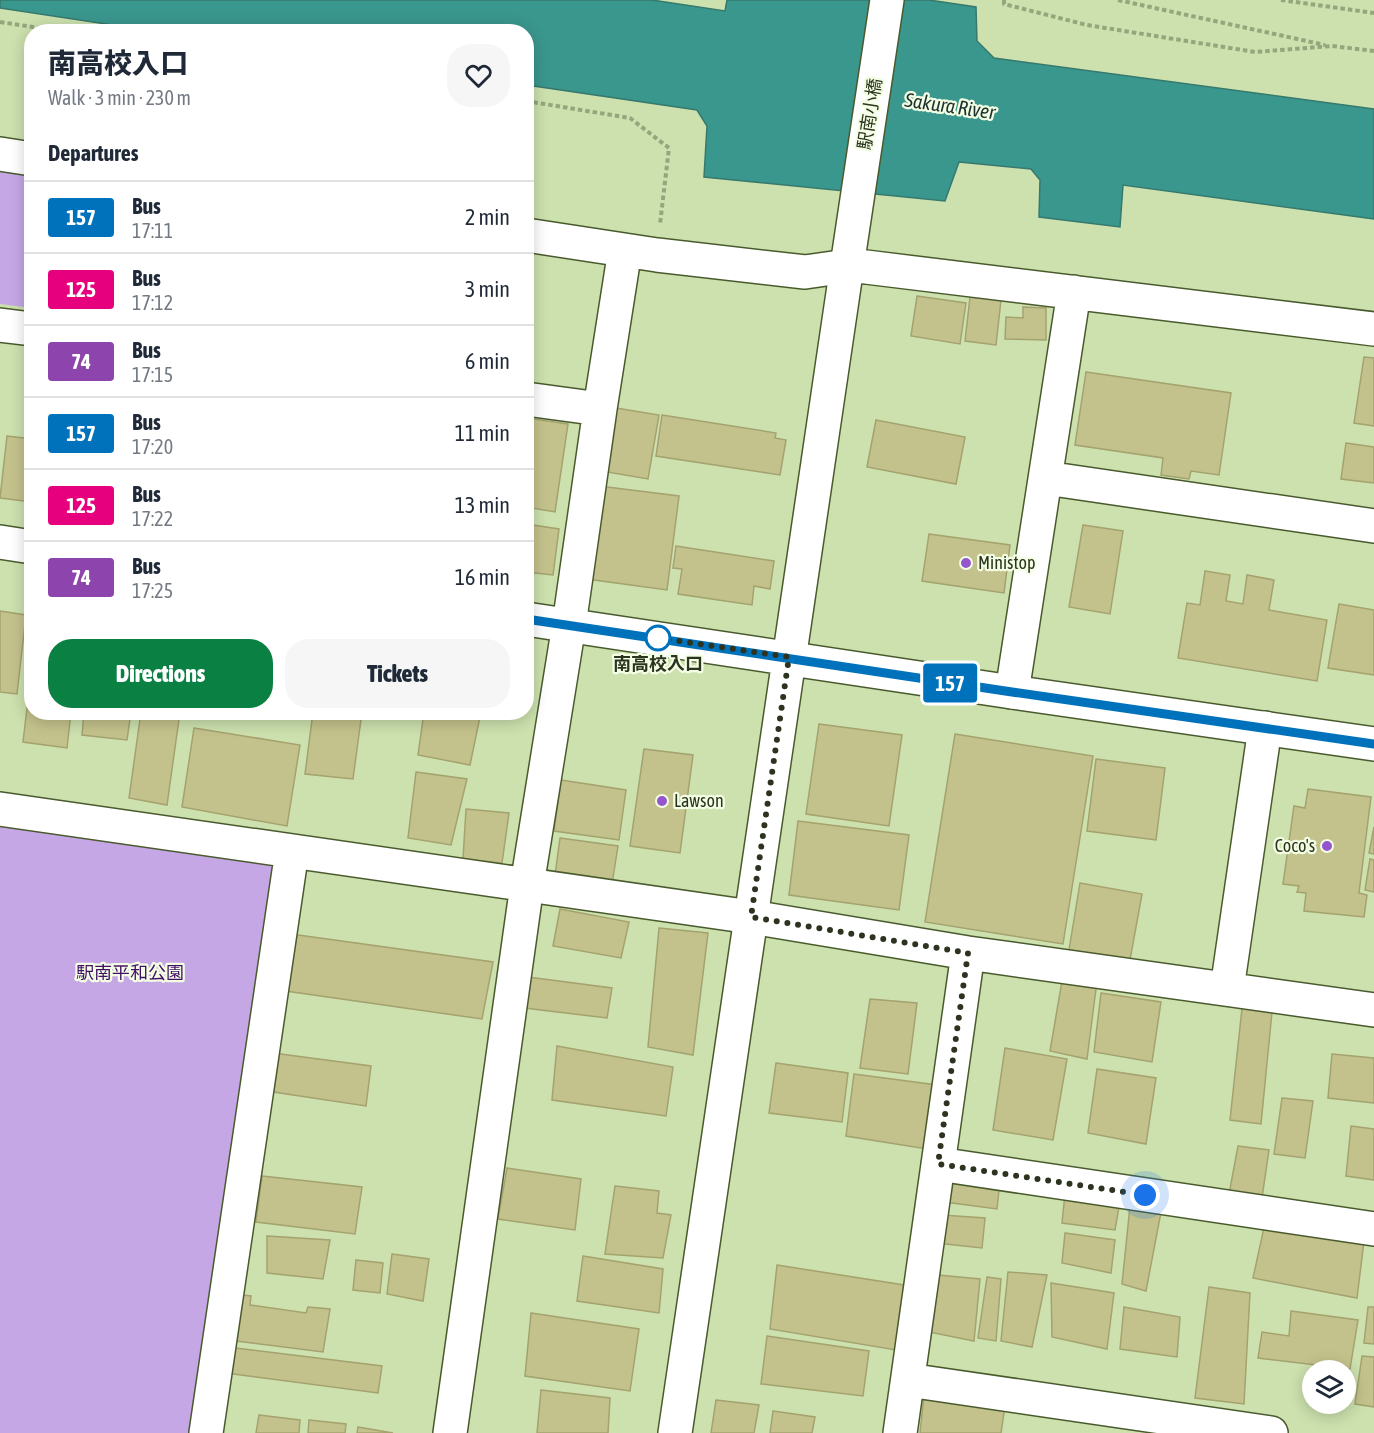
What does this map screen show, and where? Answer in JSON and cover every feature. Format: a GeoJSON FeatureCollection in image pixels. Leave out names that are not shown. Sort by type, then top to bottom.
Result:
{"type":"FeatureCollection","features":[{"type":"Feature","properties":{"kind":"street","name":"駅南小橋"},"geometry":{"type":"LineString","coordinates":[[675,1433],[887,0]]}},
{"type":"Feature","properties":{"kind":"street"},"geometry":{"type":"LineString","coordinates":[[0,154],[24,158]]}},
{"type":"Feature","properties":{"kind":"street"},"geometry":{"type":"LineString","coordinates":[[534,236],[805,272],[847,266],[1374,329]]}},
{"type":"Feature","properties":{"kind":"street"},"geometry":{"type":"LineString","coordinates":[[450,1433],[527,885],[569,625],[625,250]]}},
{"type":"Feature","properties":{"kind":"street"},"geometry":{"type":"LineString","coordinates":[[1012,692],[1074,292]]}},
{"type":"Feature","properties":{"kind":"street"},"geometry":{"type":"LineString","coordinates":[[0,325],[24,328]]}},
{"type":"Feature","properties":{"kind":"street"},"geometry":{"type":"LineString","coordinates":[[534,400],[600,409]]}},
{"type":"Feature","properties":{"kind":"street"},"geometry":{"type":"LineString","coordinates":[[1046,478],[1374,526]]}},
{"type":"Feature","properties":{"kind":"street"},"geometry":{"type":"LineString","coordinates":[[0,542],[24,546]]}},
{"type":"Feature","properties":{"kind":"street"},"geometry":{"type":"LineString","coordinates":[[534,620],[1374,744]]}},
{"type":"Feature","properties":{"kind":"street"},"geometry":{"type":"LineString","coordinates":[[1227,989],[1265,728]]}},
{"type":"Feature","properties":{"kind":"street"},"geometry":{"type":"LineString","coordinates":[[0,809],[751,917],[968,953],[1374,1010]]}},
{"type":"Feature","properties":{"kind":"street"},"geometry":{"type":"LineString","coordinates":[[206,1433],[292,851]]}},
{"type":"Feature","properties":{"kind":"street"},"geometry":{"type":"LineString","coordinates":[[900,1433],[968,953]]}},
{"type":"Feature","properties":{"kind":"street"},"geometry":{"type":"LineString","coordinates":[[938,1164],[1374,1229]]}},
{"type":"Feature","properties":{"kind":"street"},"geometry":{"type":"LineString","coordinates":[[908,1380],[1271,1433]]}},
{"type":"Feature","properties":{"kind":"path"},"geometry":{"type":"LineString","coordinates":[[1004,0],[1004,4],[1087,25],[1255,52],[1332,46]]}},
{"type":"Feature","properties":{"kind":"path"},"geometry":{"type":"LineString","coordinates":[[1118,0],[1332,46],[1374,51]]}},
{"type":"Feature","properties":{"kind":"path"},"geometry":{"type":"LineString","coordinates":[[1281,0],[1374,13]]}},
{"type":"Feature","properties":{"kind":"path"},"geometry":{"type":"LineString","coordinates":[[0,22],[24,26]]}},
{"type":"Feature","properties":{"kind":"path"},"geometry":{"type":"LineString","coordinates":[[534,102],[630,118],[669,148],[663,198]]}},
{"type":"Feature","properties":{"kind":"green space"},"geometry":{"type":"Polygon","coordinates":[[[0,165],[24,169],[24,307],[0,304],[0,165]]]}},
{"type":"Feature","properties":{"kind":"green space","name":"駅南平和公園"},"geometry":{"type":"Polygon","coordinates":[[[0,824],[268,860],[275,870],[197,1433],[0,1433],[0,824]]]}},
{"type":"Feature","properties":{"kind":"water","name":"Sakura River"},"geometry":{"type":"Polygon","coordinates":[[[0,0],[652,0],[725,11],[727,0],[929,0],[976,7],[977,41],[994,58],[1374,109],[1374,219],[1123,185],[1120,227],[1039,217],[1040,180],[1031,169],[959,162],[945,201],[704,177],[707,126],[697,110],[534,86],[534,24],[106,24],[0,8],[0,0]]]}},
{"type":"Feature","properties":{"kind":"building"},"geometry":{"type":"Polygon","coordinates":[[[917,296],[966,303],[960,344],[911,336],[917,296]]]}},
{"type":"Feature","properties":{"kind":"building"},"geometry":{"type":"Polygon","coordinates":[[[970,297],[1001,300],[996,345],[965,341],[970,297]]]}},
{"type":"Feature","properties":{"kind":"building"},"geometry":{"type":"Polygon","coordinates":[[[1023,307],[1046,308],[1046,340],[1005,339],[1006,317],[1023,318],[1023,307]]]}},
{"type":"Feature","properties":{"kind":"building"},"geometry":{"type":"Polygon","coordinates":[[[1364,357],[1374,358],[1374,426],[1354,423],[1364,357]]]}},
{"type":"Feature","properties":{"kind":"building"},"geometry":{"type":"Polygon","coordinates":[[[1086,372],[1231,393],[1219,475],[1191,471],[1189,479],[1161,475],[1163,458],[1075,445],[1086,372]]]}},
{"type":"Feature","properties":{"kind":"building"},"geometry":{"type":"Polygon","coordinates":[[[616,408],[659,415],[648,479],[607,472],[616,408]]]}},
{"type":"Feature","properties":{"kind":"building"},"geometry":{"type":"Polygon","coordinates":[[[662,415],[776,433],[775,438],[786,440],[780,475],[656,456],[662,415]]]}},
{"type":"Feature","properties":{"kind":"building"},"geometry":{"type":"Polygon","coordinates":[[[534,419],[568,424],[555,512],[534,508],[534,419]]]}},
{"type":"Feature","properties":{"kind":"building"},"geometry":{"type":"Polygon","coordinates":[[[876,420],[965,437],[956,484],[867,467],[876,420]]]}},
{"type":"Feature","properties":{"kind":"building"},"geometry":{"type":"Polygon","coordinates":[[[7,436],[24,438],[24,501],[0,498],[7,436]]]}},
{"type":"Feature","properties":{"kind":"building"},"geometry":{"type":"Polygon","coordinates":[[[1346,443],[1374,447],[1374,483],[1341,479],[1346,443]]]}},
{"type":"Feature","properties":{"kind":"building"},"geometry":{"type":"Polygon","coordinates":[[[599,486],[679,496],[667,590],[587,579],[599,486]]]}},
{"type":"Feature","properties":{"kind":"building"},"geometry":{"type":"Polygon","coordinates":[[[534,525],[559,529],[553,575],[534,573],[534,525]]]}},
{"type":"Feature","properties":{"kind":"building"},"geometry":{"type":"Polygon","coordinates":[[[1083,525],[1123,531],[1110,614],[1069,607],[1083,525]]]}},
{"type":"Feature","properties":{"kind":"building","name":"Ministop"},"geometry":{"type":"Polygon","coordinates":[[[929,534],[1010,545],[1004,593],[922,581],[929,534]]]}},
{"type":"Feature","properties":{"kind":"building"},"geometry":{"type":"Polygon","coordinates":[[[676,546],[774,561],[770,589],[754,586],[752,605],[678,594],[682,569],[673,568],[676,546]]]}},
{"type":"Feature","properties":{"kind":"building"},"geometry":{"type":"Polygon","coordinates":[[[1205,571],[1230,575],[1226,601],[1243,604],[1247,575],[1274,580],[1269,610],[1327,620],[1317,681],[1178,658],[1187,603],[1200,605],[1205,571]]]}},
{"type":"Feature","properties":{"kind":"building"},"geometry":{"type":"Polygon","coordinates":[[[1339,604],[1374,610],[1374,675],[1328,668],[1339,604]]]}},
{"type":"Feature","properties":{"kind":"building"},"geometry":{"type":"Polygon","coordinates":[[[0,611],[24,615],[24,633],[17,694],[0,692],[0,611]]]}},
{"type":"Feature","properties":{"kind":"building"},"geometry":{"type":"Polygon","coordinates":[[[26,720],[70,720],[67,748],[23,742],[26,720]]]}},
{"type":"Feature","properties":{"kind":"building"},"geometry":{"type":"Polygon","coordinates":[[[83,720],[130,720],[127,740],[82,735],[83,720]]]}},
{"type":"Feature","properties":{"kind":"building"},"geometry":{"type":"Polygon","coordinates":[[[140,720],[179,720],[167,805],[129,798],[140,720]]]}},
{"type":"Feature","properties":{"kind":"building"},"geometry":{"type":"Polygon","coordinates":[[[312,720],[361,720],[353,779],[305,774],[312,720]]]}},
{"type":"Feature","properties":{"kind":"building"},"geometry":{"type":"Polygon","coordinates":[[[423,720],[479,720],[470,765],[418,755],[423,720]]]}},
{"type":"Feature","properties":{"kind":"building"},"geometry":{"type":"Polygon","coordinates":[[[819,724],[902,735],[889,826],[806,814],[819,724]]]}},
{"type":"Feature","properties":{"kind":"building"},"geometry":{"type":"Polygon","coordinates":[[[194,728],[300,745],[287,826],[182,807],[194,728]]]}},
{"type":"Feature","properties":{"kind":"building"},"geometry":{"type":"Polygon","coordinates":[[[955,734],[1093,756],[1063,944],[925,922],[955,734]]]}},
{"type":"Feature","properties":{"kind":"building","name":"Lawson"},"geometry":{"type":"Polygon","coordinates":[[[644,749],[693,755],[680,853],[630,846],[644,749]]]}},
{"type":"Feature","properties":{"kind":"building"},"geometry":{"type":"Polygon","coordinates":[[[1096,759],[1165,768],[1156,840],[1087,831],[1096,759]]]}},
{"type":"Feature","properties":{"kind":"building"},"geometry":{"type":"Polygon","coordinates":[[[416,772],[467,779],[451,845],[408,838],[416,772]]]}},
{"type":"Feature","properties":{"kind":"building"},"geometry":{"type":"Polygon","coordinates":[[[561,780],[626,790],[619,840],[554,831],[561,780]]]}},
{"type":"Feature","properties":{"kind":"building","name":"Coco's"},"geometry":{"type":"Polygon","coordinates":[[[1308,789],[1371,797],[1359,893],[1367,895],[1364,917],[1304,911],[1306,893],[1297,892],[1299,886],[1283,884],[1294,806],[1305,808],[1308,789]]]}},
{"type":"Feature","properties":{"kind":"building"},"geometry":{"type":"Polygon","coordinates":[[[466,809],[509,813],[502,863],[463,859],[466,809]]]}},
{"type":"Feature","properties":{"kind":"building"},"geometry":{"type":"Polygon","coordinates":[[[798,821],[909,835],[899,910],[789,895],[798,821]]]}},
{"type":"Feature","properties":{"kind":"building"},"geometry":{"type":"Polygon","coordinates":[[[1374,827],[1374,854],[1369,853],[1374,827]]]}},
{"type":"Feature","properties":{"kind":"building"},"geometry":{"type":"Polygon","coordinates":[[[560,838],[618,846],[612,884],[555,875],[560,838]]]}},
{"type":"Feature","properties":{"kind":"building"},"geometry":{"type":"Polygon","coordinates":[[[1370,859],[1374,860],[1374,892],[1365,890],[1370,859]]]}},
{"type":"Feature","properties":{"kind":"building"},"geometry":{"type":"Polygon","coordinates":[[[1080,883],[1142,894],[1130,960],[1069,950],[1080,883]]]}},
{"type":"Feature","properties":{"kind":"building"},"geometry":{"type":"Polygon","coordinates":[[[560,909],[629,922],[621,958],[553,946],[560,909]]]}},
{"type":"Feature","properties":{"kind":"building"},"geometry":{"type":"Polygon","coordinates":[[[659,928],[708,933],[693,1055],[648,1047],[659,928]]]}},
{"type":"Feature","properties":{"kind":"building"},"geometry":{"type":"Polygon","coordinates":[[[291,934],[493,962],[482,1019],[286,991],[291,934]]]}},
{"type":"Feature","properties":{"kind":"building"},"geometry":{"type":"Polygon","coordinates":[[[1063,975],[1097,981],[1087,1059],[1050,1051],[1063,975]]]}},
{"type":"Feature","properties":{"kind":"building"},"geometry":{"type":"Polygon","coordinates":[[[528,977],[612,988],[607,1018],[525,1008],[528,977]]]}},
{"type":"Feature","properties":{"kind":"building"},"geometry":{"type":"Polygon","coordinates":[[[1101,993],[1161,1002],[1152,1062],[1094,1052],[1101,993]]]}},
{"type":"Feature","properties":{"kind":"building"},"geometry":{"type":"Polygon","coordinates":[[[870,999],[917,1003],[908,1074],[860,1068],[870,999]]]}},
{"type":"Feature","properties":{"kind":"building"},"geometry":{"type":"Polygon","coordinates":[[[1243,999],[1273,1002],[1261,1124],[1230,1120],[1243,999]]]}},
{"type":"Feature","properties":{"kind":"building"},"geometry":{"type":"Polygon","coordinates":[[[557,1046],[673,1067],[666,1116],[552,1100],[557,1046]]]}},
{"type":"Feature","properties":{"kind":"building"},"geometry":{"type":"Polygon","coordinates":[[[1005,1048],[1067,1059],[1053,1140],[993,1130],[1005,1048]]]}},
{"type":"Feature","properties":{"kind":"building"},"geometry":{"type":"Polygon","coordinates":[[[273,1053],[371,1066],[366,1106],[267,1091],[273,1053]]]}},
{"type":"Feature","properties":{"kind":"building"},"geometry":{"type":"Polygon","coordinates":[[[1332,1054],[1374,1058],[1374,1103],[1328,1098],[1332,1054]]]}},
{"type":"Feature","properties":{"kind":"building"},"geometry":{"type":"Polygon","coordinates":[[[776,1063],[848,1073],[842,1122],[769,1113],[776,1063]]]}},
{"type":"Feature","properties":{"kind":"building"},"geometry":{"type":"Polygon","coordinates":[[[1097,1069],[1156,1078],[1146,1144],[1088,1133],[1097,1069]]]}},
{"type":"Feature","properties":{"kind":"building"},"geometry":{"type":"Polygon","coordinates":[[[854,1074],[937,1085],[927,1149],[846,1136],[854,1074]]]}},
{"type":"Feature","properties":{"kind":"building"},"geometry":{"type":"Polygon","coordinates":[[[1282,1098],[1313,1101],[1305,1158],[1274,1154],[1282,1098]]]}},
{"type":"Feature","properties":{"kind":"building"},"geometry":{"type":"Polygon","coordinates":[[[1351,1126],[1374,1129],[1374,1180],[1346,1176],[1351,1126]]]}},
{"type":"Feature","properties":{"kind":"building"},"geometry":{"type":"Polygon","coordinates":[[[1238,1146],[1269,1150],[1262,1198],[1229,1194],[1238,1146]]]}},
{"type":"Feature","properties":{"kind":"building"},"geometry":{"type":"Polygon","coordinates":[[[507,1168],[581,1179],[575,1230],[498,1219],[507,1168]]]}},
{"type":"Feature","properties":{"kind":"building"},"geometry":{"type":"Polygon","coordinates":[[[948,1174],[1000,1181],[997,1209],[945,1202],[948,1174]]]}},
{"type":"Feature","properties":{"kind":"building"},"geometry":{"type":"Polygon","coordinates":[[[262,1176],[362,1187],[355,1234],[256,1222],[262,1176]]]}},
{"type":"Feature","properties":{"kind":"building"},"geometry":{"type":"Polygon","coordinates":[[[615,1186],[659,1191],[657,1213],[671,1215],[663,1258],[605,1254],[615,1186]]]}},
{"type":"Feature","properties":{"kind":"building"},"geometry":{"type":"Polygon","coordinates":[[[1065,1194],[1120,1201],[1115,1230],[1062,1223],[1065,1194]]]}},
{"type":"Feature","properties":{"kind":"building"},"geometry":{"type":"Polygon","coordinates":[[[1130,1206],[1162,1207],[1146,1291],[1122,1284],[1130,1206]]]}},
{"type":"Feature","properties":{"kind":"building"},"geometry":{"type":"Polygon","coordinates":[[[942,1215],[985,1218],[982,1248],[937,1243],[942,1215]]]}},
{"type":"Feature","properties":{"kind":"building"},"geometry":{"type":"Polygon","coordinates":[[[1265,1223],[1364,1241],[1357,1298],[1253,1278],[1265,1223]]]}},
{"type":"Feature","properties":{"kind":"building"},"geometry":{"type":"Polygon","coordinates":[[[1065,1233],[1115,1240],[1111,1273],[1062,1263],[1065,1233]]]}},
{"type":"Feature","properties":{"kind":"building"},"geometry":{"type":"Polygon","coordinates":[[[267,1236],[330,1240],[323,1279],[267,1273],[267,1236]]]}},
{"type":"Feature","properties":{"kind":"building"},"geometry":{"type":"Polygon","coordinates":[[[392,1254],[429,1259],[423,1301],[387,1294],[392,1254]]]}},
{"type":"Feature","properties":{"kind":"building"},"geometry":{"type":"Polygon","coordinates":[[[583,1256],[663,1269],[659,1313],[577,1301],[583,1256]]]}},
{"type":"Feature","properties":{"kind":"building"},"geometry":{"type":"Polygon","coordinates":[[[356,1260],[383,1263],[380,1293],[353,1290],[356,1260]]]}},
{"type":"Feature","properties":{"kind":"building"},"geometry":{"type":"Polygon","coordinates":[[[777,1265],[904,1285],[896,1350],[770,1329],[777,1265]]]}},
{"type":"Feature","properties":{"kind":"building"},"geometry":{"type":"Polygon","coordinates":[[[1008,1272],[1047,1275],[1032,1347],[1001,1341],[1008,1272]]]}},
{"type":"Feature","properties":{"kind":"building"},"geometry":{"type":"Polygon","coordinates":[[[938,1275],[980,1279],[974,1341],[929,1332],[938,1275]]]}},
{"type":"Feature","properties":{"kind":"building"},"geometry":{"type":"Polygon","coordinates":[[[987,1277],[1001,1279],[996,1341],[978,1338],[987,1277]]]}},
{"type":"Feature","properties":{"kind":"building"},"geometry":{"type":"Polygon","coordinates":[[[1051,1283],[1114,1293],[1107,1349],[1052,1337],[1051,1283]]]}},
{"type":"Feature","properties":{"kind":"building"},"geometry":{"type":"Polygon","coordinates":[[[1209,1287],[1250,1293],[1244,1404],[1195,1398],[1209,1287]]]}},
{"type":"Feature","properties":{"kind":"building"},"geometry":{"type":"Polygon","coordinates":[[[233,1294],[251,1296],[250,1305],[306,1313],[308,1307],[330,1309],[323,1352],[228,1340],[233,1294]]]}},
{"type":"Feature","properties":{"kind":"building"},"geometry":{"type":"Polygon","coordinates":[[[1124,1307],[1180,1317],[1177,1357],[1120,1349],[1124,1307]]]}},
{"type":"Feature","properties":{"kind":"building"},"geometry":{"type":"Polygon","coordinates":[[[1368,1307],[1374,1307],[1374,1344],[1364,1343],[1368,1307]]]}},
{"type":"Feature","properties":{"kind":"building"},"geometry":{"type":"Polygon","coordinates":[[[1291,1311],[1358,1320],[1351,1360],[1302,1360],[1302,1363],[1258,1358],[1262,1332],[1289,1336],[1291,1311]]]}},
{"type":"Feature","properties":{"kind":"building"},"geometry":{"type":"Polygon","coordinates":[[[531,1313],[639,1329],[630,1391],[525,1376],[531,1313]]]}},
{"type":"Feature","properties":{"kind":"building"},"geometry":{"type":"Polygon","coordinates":[[[767,1336],[869,1351],[863,1396],[761,1384],[767,1336]]]}},
{"type":"Feature","properties":{"kind":"building"},"geometry":{"type":"Polygon","coordinates":[[[228,1347],[382,1366],[378,1393],[226,1373],[228,1347]]]}},
{"type":"Feature","properties":{"kind":"building"},"geometry":{"type":"Polygon","coordinates":[[[1362,1356],[1374,1357],[1374,1407],[1356,1404],[1362,1356]]]}},
{"type":"Feature","properties":{"kind":"building"},"geometry":{"type":"Polygon","coordinates":[[[541,1390],[610,1398],[608,1433],[537,1433],[541,1390]]]}},
{"type":"Feature","properties":{"kind":"building"},"geometry":{"type":"Polygon","coordinates":[[[924,1395],[1005,1406],[1001,1433],[920,1433],[924,1395]]]}},
{"type":"Feature","properties":{"kind":"building"},"geometry":{"type":"Polygon","coordinates":[[[716,1400],[759,1405],[754,1433],[711,1433],[716,1400]]]}},
{"type":"Feature","properties":{"kind":"building"},"geometry":{"type":"Polygon","coordinates":[[[773,1411],[815,1417],[812,1433],[770,1433],[773,1411]]]}},
{"type":"Feature","properties":{"kind":"building"},"geometry":{"type":"Polygon","coordinates":[[[259,1415],[300,1420],[299,1433],[256,1433],[259,1415]]]}},
{"type":"Feature","properties":{"kind":"building"},"geometry":{"type":"Polygon","coordinates":[[[309,1420],[346,1424],[345,1433],[308,1433],[309,1420]]]}},
{"type":"Feature","properties":{"kind":"building"},"geometry":{"type":"Polygon","coordinates":[[[358,1427],[393,1433],[357,1433],[358,1427]]]}},
{"type":"Feature","properties":{"kind":"bus line","name":"157"},"geometry":{"type":"LineString","coordinates":[[534,620],[1374,744]]}},
{"type":"Feature","properties":{"kind":"place","name":"Ministop"},"geometry":{"type":"Point","coordinates":[966,563]}},
{"type":"Feature","properties":{"kind":"place","name":"南高校入口"},"geometry":{"type":"Point","coordinates":[658,638]}},
{"type":"Feature","properties":{"kind":"place","name":"Lawson"},"geometry":{"type":"Point","coordinates":[662,801]}},
{"type":"Feature","properties":{"kind":"place","name":"Coco's"},"geometry":{"type":"Point","coordinates":[1327,846]}},
{"type":"Feature","properties":{"kind":"route"},"geometry":{"type":"LineString","coordinates":[[658,638],[789,657],[751,917],[968,953],[938,1164],[1145,1195]]}}]}
